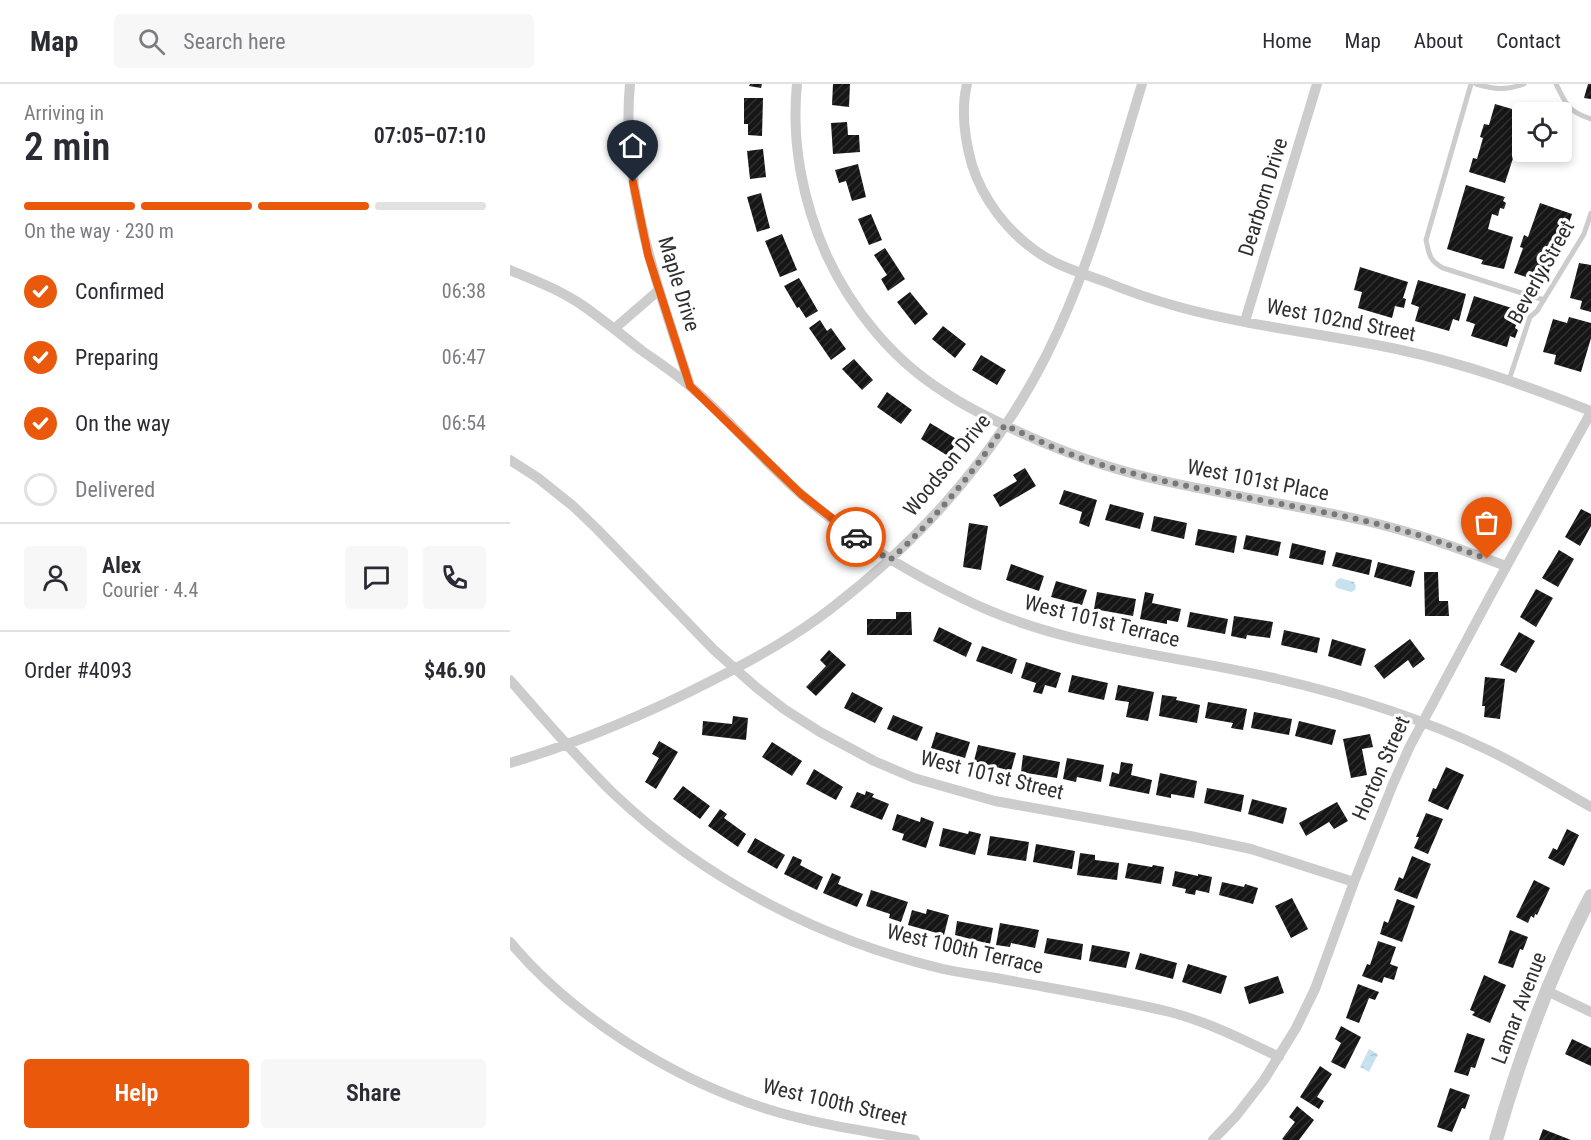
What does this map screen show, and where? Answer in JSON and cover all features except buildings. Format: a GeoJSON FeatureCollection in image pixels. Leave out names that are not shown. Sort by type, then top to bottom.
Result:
{"type":"FeatureCollection","features":[{"type":"Feature","properties":{"kind":"street","name":"Maple Drive"},"geometry":{"type":"LineString","coordinates":[[630,84],[628,142],[645,244],[690,386]]}},
{"type":"Feature","properties":{"kind":"street","name":"West 101st Place"},"geometry":{"type":"LineString","coordinates":[[797,84],[796,125],[799,163],[806,200],[820,241],[839,279],[871,326],[894,352],[943,392],[1005,425],[1061,450],[1105,466],[1186,486],[1368,521],[1418,535],[1506,566]]}},
{"type":"Feature","properties":{"kind":"street","name":"West 102nd Street"},"geometry":{"type":"LineString","coordinates":[[967,84],[966,136],[969,155],[977,178],[988,200],[1005,223],[1027,245],[1049,259],[1082,274],[1180,307],[1402,350],[1487,372],[1591,411]]}},
{"type":"Feature","properties":{"kind":"street","name":"Woodson Drive"},"geometry":{"type":"LineString","coordinates":[[510,764],[626,722],[677,699],[778,645],[832,608],[915,537],[982,459],[1020,403],[1047,355],[1082,274],[1142,84]]}},
{"type":"Feature","properties":{"kind":"street","name":"Dearborn Drive"},"geometry":{"type":"LineString","coordinates":[[1245,321],[1317,84]]}},
{"type":"Feature","properties":{"kind":"street","name":"West 101st Terrace"},"geometry":{"type":"LineString","coordinates":[[510,270],[537,281],[580,304],[690,386],[801,494],[840,526],[890,560],[966,601],[1063,636],[1274,678],[1395,711],[1488,750],[1591,807]]}},
{"type":"Feature","properties":{"kind":"street"},"geometry":{"type":"LineString","coordinates":[[614,329],[659,290]]}},
{"type":"Feature","properties":{"kind":"street","name":"Horton Street"},"geometry":{"type":"LineString","coordinates":[[1213,1140],[1236,1116],[1264,1080],[1296,1028],[1315,989],[1393,784],[1422,722],[1591,411]]}},
{"type":"Feature","properties":{"kind":"street","name":"West 101st Street"},"geometry":{"type":"LineString","coordinates":[[510,460],[538,478],[573,506],[735,669],[784,709],[820,732],[874,761],[914,778],[995,801],[1251,849],[1354,882]]}},
{"type":"Feature","properties":{"kind":"street","name":"West 100th Terrace"},"geometry":{"type":"LineString","coordinates":[[510,680],[615,795],[649,824],[686,853],[781,911],[820,929],[884,952],[944,969],[1126,1002],[1173,1013],[1219,1029],[1279,1057]]}},
{"type":"Feature","properties":{"kind":"street","name":"Lamar Avenue"},"geometry":{"type":"LineString","coordinates":[[1496,1140],[1513,1081],[1547,991],[1591,896]]}},
{"type":"Feature","properties":{"kind":"street","name":"West 100th Street"},"geometry":{"type":"LineString","coordinates":[[510,942],[553,986],[595,1020],[677,1072],[767,1109],[808,1120],[915,1140]]}},
{"type":"Feature","properties":{"kind":"street"},"geometry":{"type":"LineString","coordinates":[[1547,991],[1591,1012]]}},
{"type":"Feature","properties":{"kind":"lane"},"geometry":{"type":"LineString","coordinates":[[1471,84],[1426,240],[1429,254],[1433,262],[1443,268],[1544,300]]}},
{"type":"Feature","properties":{"kind":"lane"},"geometry":{"type":"LineString","coordinates":[[1476,84],[1497,90],[1524,84]]}},
{"type":"Feature","properties":{"kind":"lane"},"geometry":{"type":"LineString","coordinates":[[1556,84],[1568,107],[1591,119]]}},
{"type":"Feature","properties":{"kind":"lane","name":"Beverly Street"},"geometry":{"type":"LineString","coordinates":[[1509,380],[1530,317],[1538,311],[1584,234],[1591,213]]}},
{"type":"Feature","properties":{"kind":"water"},"geometry":{"type":"Polygon","coordinates":[[[1340,578],[1354,582],[1355,590],[1351,592],[1337,588],[1336,581],[1340,578]]]}},
{"type":"Feature","properties":{"kind":"water"},"geometry":{"type":"Polygon","coordinates":[[[1369,1049],[1378,1054],[1369,1072],[1360,1067],[1369,1049]]]}},
{"type":"Feature","properties":{"kind":"way so far"},"geometry":{"type":"LineString","coordinates":[[856,537],[890,560],[915,537],[947,501],[982,459],[1005,425],[1030,438],[1105,466],[1153,479],[1368,521],[1418,535],[1487,559]]}},
{"type":"Feature","properties":{"kind":"route"},"geometry":{"type":"LineString","coordinates":[[633,182],[648,255],[690,386],[801,494],[856,537]]}}]}
